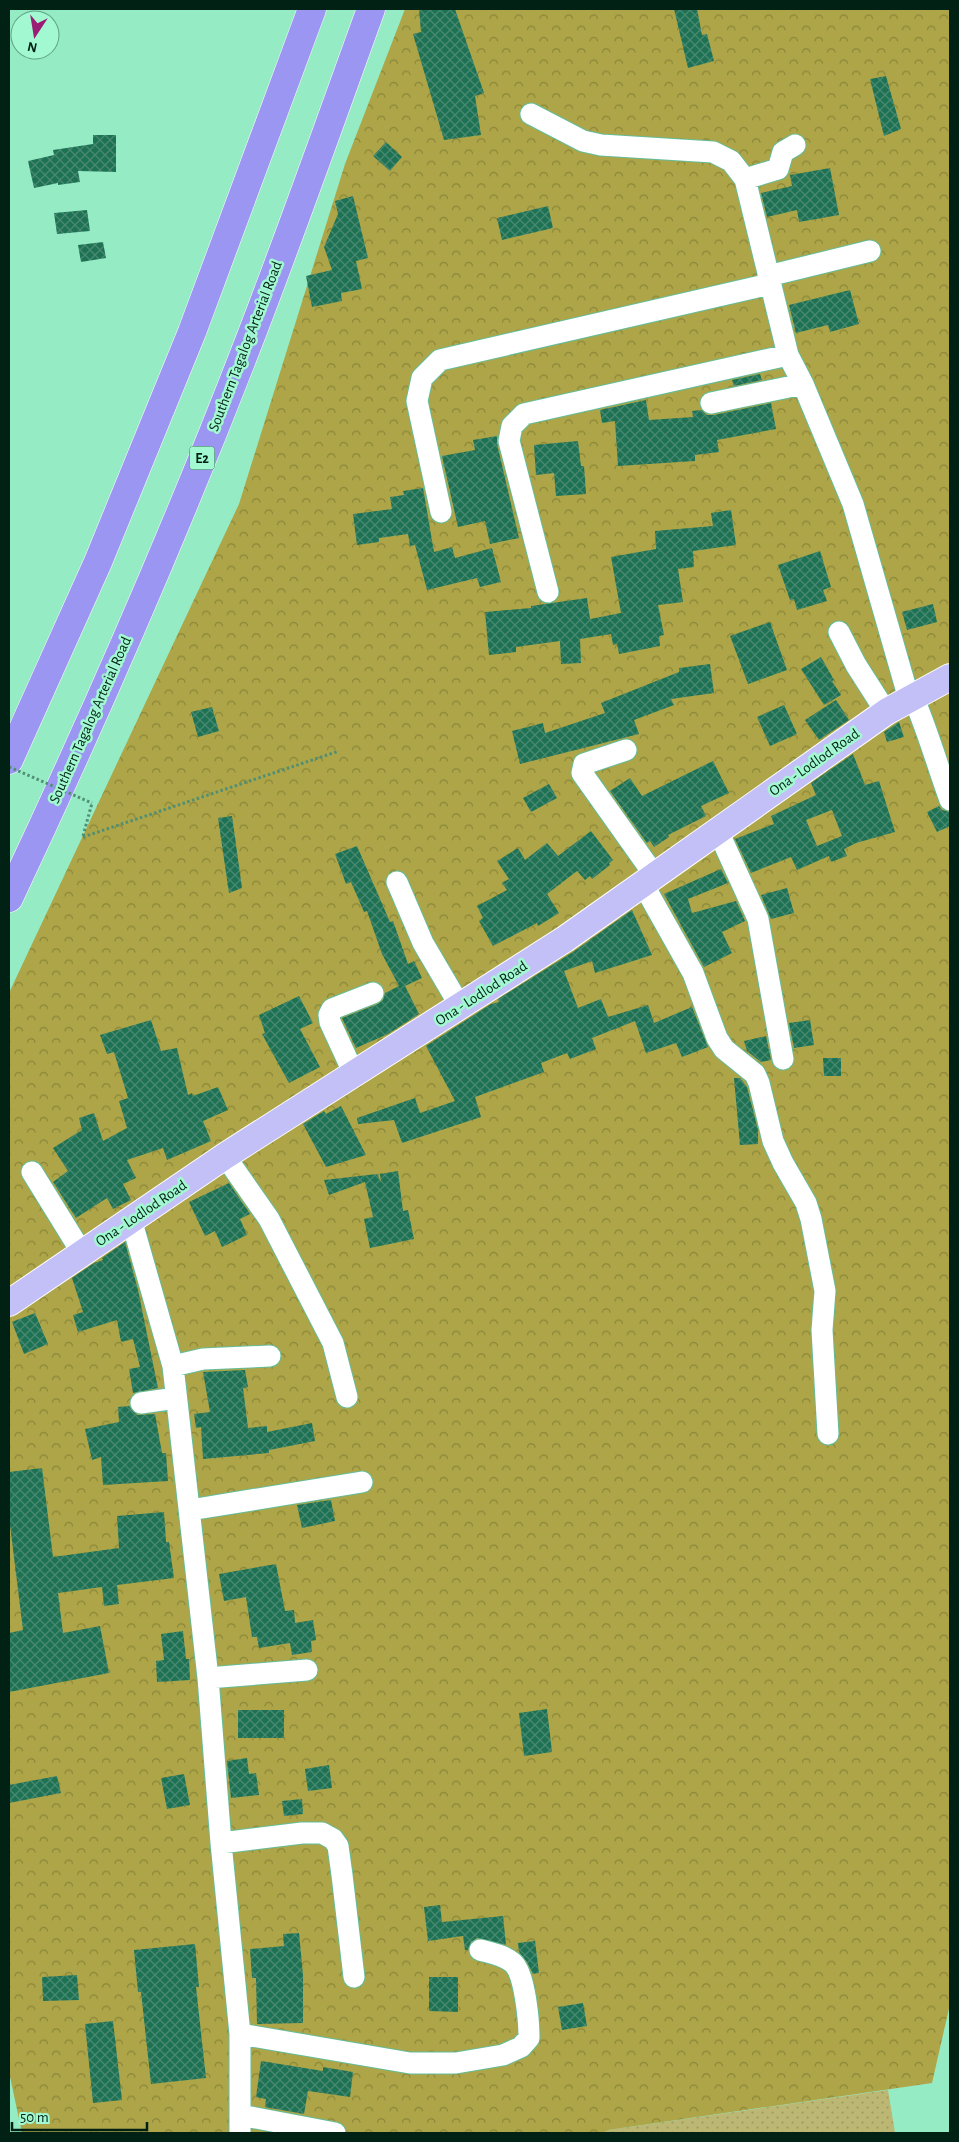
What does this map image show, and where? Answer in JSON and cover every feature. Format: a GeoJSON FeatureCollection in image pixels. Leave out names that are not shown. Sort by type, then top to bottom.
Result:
{"type":"FeatureCollection","features":[{"type":"Feature","properties":{"kind":"highway"},"geometry":{"type":"LineString","coordinates":[[9,760],[98,562],[192,332],[312,9]]}},
{"type":"Feature","properties":{"kind":"highway","name":"Southern Tagalog Arterial Road"},"geometry":{"type":"LineString","coordinates":[[9,898],[54,802],[151,582],[243,358],[371,9]]}},
{"type":"Feature","properties":{"kind":"main road","name":"Ona - Lodlod Road"},"geometry":{"type":"LineString","coordinates":[[9,1303],[225,1156],[565,939],[886,712],[950,677]]}},
{"type":"Feature","properties":{"kind":"street"},"geometry":{"type":"LineString","coordinates":[[531,114],[583,141],[600,145],[713,152],[731,161],[745,179],[788,355],[803,384],[853,504],[911,698],[928,730],[950,800]]}},
{"type":"Feature","properties":{"kind":"street"},"geometry":{"type":"LineString","coordinates":[[745,179],[778,169],[782,152],[795,145]]}},
{"type":"Feature","properties":{"kind":"street"},"geometry":{"type":"LineString","coordinates":[[441,512],[417,401],[422,378],[440,360],[769,280],[870,251]]}},
{"type":"Feature","properties":{"kind":"street"},"geometry":{"type":"LineString","coordinates":[[548,592],[509,441],[512,426],[524,414],[788,355]]}},
{"type":"Feature","properties":{"kind":"street"},"geometry":{"type":"LineString","coordinates":[[711,403],[803,384]]}},
{"type":"Feature","properties":{"kind":"street"},"geometry":{"type":"LineString","coordinates":[[839,632],[856,665],[886,712]]}},
{"type":"Feature","properties":{"kind":"street"},"geometry":{"type":"LineString","coordinates":[[626,750],[584,764],[582,773],[649,880],[693,973],[717,1038],[724,1049],[754,1074],[760,1083],[773,1141],[782,1162],[806,1202],[825,1290],[822,1330],[828,1434]]}},
{"type":"Feature","properties":{"kind":"street"},"geometry":{"type":"LineString","coordinates":[[718,831],[758,920],[783,1059]]}},
{"type":"Feature","properties":{"kind":"street"},"geometry":{"type":"LineString","coordinates":[[397,882],[423,943],[460,1006]]}},
{"type":"Feature","properties":{"kind":"street"},"geometry":{"type":"LineString","coordinates":[[354,1074],[330,1022],[329,1015],[332,1010],[373,993]]}},
{"type":"Feature","properties":{"kind":"street"},"geometry":{"type":"LineString","coordinates":[[225,1156],[269,1219],[333,1343],[347,1397]]}},
{"type":"Feature","properties":{"kind":"street"},"geometry":{"type":"LineString","coordinates":[[32,1172],[82,1253]]}},
{"type":"Feature","properties":{"kind":"street"},"geometry":{"type":"LineString","coordinates":[[131,1219],[173,1366],[208,1678],[221,1843],[240,2034],[240,2124],[336,2133]]}},
{"type":"Feature","properties":{"kind":"street"},"geometry":{"type":"LineString","coordinates":[[173,1366],[203,1359],[270,1356]]}},
{"type":"Feature","properties":{"kind":"street"},"geometry":{"type":"LineString","coordinates":[[141,1403],[176,1398]]}},
{"type":"Feature","properties":{"kind":"street"},"geometry":{"type":"LineString","coordinates":[[190,1510],[362,1482]]}},
{"type":"Feature","properties":{"kind":"street"},"geometry":{"type":"LineString","coordinates":[[208,1678],[307,1670]]}},
{"type":"Feature","properties":{"kind":"street"},"geometry":{"type":"LineString","coordinates":[[221,1843],[302,1833],[322,1833],[333,1839],[338,1846],[354,1977]]}},
{"type":"Feature","properties":{"kind":"street"},"geometry":{"type":"LineString","coordinates":[[240,2034],[410,2063],[456,2063],[503,2055],[521,2047],[529,2038],[529,2022],[519,1970],[503,1956],[480,1950]]}},
{"type":"Feature","properties":{"kind":"path"},"geometry":{"type":"LineString","coordinates":[[9,767],[92,803],[82,837],[339,752]]}},
{"type":"Feature","properties":{"kind":"shaded area"},"geometry":{"type":"Polygon","coordinates":[[[888,2090],[895,2133],[603,2133],[608,2130],[888,2090]]]}},
{"type":"Feature","properties":{"kind":"green space"},"geometry":{"type":"Polygon","coordinates":[[[405,9],[950,9],[950,2004],[932,2083],[608,2130],[603,2133],[22,2133],[9,2072],[9,993],[239,504],[345,164],[405,9]]]}},
{"type":"Feature","properties":{"kind":"building"},"geometry":{"type":"Polygon","coordinates":[[[419,9],[455,9],[484,93],[475,96],[481,135],[444,140],[413,34],[421,32],[419,9]]]}},
{"type":"Feature","properties":{"kind":"building"},"geometry":{"type":"Polygon","coordinates":[[[674,9],[697,9],[702,35],[707,34],[714,61],[688,68],[674,9]]]}},
{"type":"Feature","properties":{"kind":"building"},"geometry":{"type":"Polygon","coordinates":[[[886,76],[901,129],[884,136],[870,79],[886,76]]]}},
{"type":"Feature","properties":{"kind":"building"},"geometry":{"type":"Polygon","coordinates":[[[93,135],[116,135],[116,172],[78,171],[80,182],[58,185],[58,183],[34,188],[28,161],[54,155],[53,150],[93,144],[93,135]]]}},
{"type":"Feature","properties":{"kind":"building"},"geometry":{"type":"Polygon","coordinates":[[[386,142],[402,157],[390,171],[373,156],[386,142]]]}},
{"type":"Feature","properties":{"kind":"building"},"geometry":{"type":"Polygon","coordinates":[[[830,168],[839,215],[799,222],[797,210],[767,217],[761,193],[792,186],[790,175],[830,168]]]}},
{"type":"Feature","properties":{"kind":"building"},"geometry":{"type":"Polygon","coordinates":[[[353,196],[368,258],[356,261],[362,289],[341,293],[342,301],[312,307],[306,276],[332,270],[324,247],[338,214],[335,201],[353,196]]]}},
{"type":"Feature","properties":{"kind":"building"},"geometry":{"type":"Polygon","coordinates":[[[548,206],[553,228],[502,240],[497,218],[548,206]]]}},
{"type":"Feature","properties":{"kind":"building"},"geometry":{"type":"Polygon","coordinates":[[[87,210],[90,231],[57,234],[54,213],[87,210]]]}},
{"type":"Feature","properties":{"kind":"building"},"geometry":{"type":"Polygon","coordinates":[[[103,242],[106,258],[81,262],[78,245],[103,242]]]}},
{"type":"Feature","properties":{"kind":"building"},"geometry":{"type":"Polygon","coordinates":[[[850,290],[859,324],[830,332],[828,325],[796,333],[789,305],[850,290]]]}},
{"type":"Feature","properties":{"kind":"building"},"geometry":{"type":"Polygon","coordinates":[[[760,374],[762,380],[734,386],[732,380],[760,374]]]}},
{"type":"Feature","properties":{"kind":"building"},"geometry":{"type":"Polygon","coordinates":[[[646,400],[649,420],[693,417],[692,411],[701,410],[707,415],[714,415],[771,403],[776,429],[717,440],[719,452],[695,455],[695,461],[618,466],[615,421],[602,423],[600,410],[646,400]]]}},
{"type":"Feature","properties":{"kind":"building"},"geometry":{"type":"Polygon","coordinates":[[[497,436],[497,444],[519,538],[490,544],[485,521],[458,527],[442,456],[475,450],[473,440],[497,436]]]}},
{"type":"Feature","properties":{"kind":"building"},"geometry":{"type":"Polygon","coordinates":[[[578,441],[581,466],[584,466],[586,494],[556,496],[554,473],[536,475],[534,445],[578,441]]]}},
{"type":"Feature","properties":{"kind":"building"},"geometry":{"type":"Polygon","coordinates":[[[423,488],[434,552],[452,547],[455,558],[492,548],[501,582],[480,587],[477,578],[427,590],[415,545],[410,546],[408,534],[379,538],[379,542],[357,545],[353,514],[392,509],[390,497],[404,495],[403,491],[423,488]]]}},
{"type":"Feature","properties":{"kind":"building"},"geometry":{"type":"Polygon","coordinates":[[[731,510],[736,545],[693,551],[694,567],[678,569],[683,602],[658,605],[664,635],[659,636],[660,646],[619,654],[617,644],[613,645],[611,634],[580,639],[581,663],[561,664],[560,641],[516,647],[516,652],[489,655],[485,612],[531,608],[531,606],[587,598],[590,619],[621,613],[611,557],[656,549],[655,531],[713,526],[711,513],[731,510]]]}},
{"type":"Feature","properties":{"kind":"building"},"geometry":{"type":"Polygon","coordinates":[[[820,551],[831,587],[823,590],[827,601],[797,610],[794,599],[790,600],[778,565],[820,551]]]}},
{"type":"Feature","properties":{"kind":"building"},"geometry":{"type":"Polygon","coordinates":[[[933,604],[937,622],[907,630],[902,612],[933,604]]]}},
{"type":"Feature","properties":{"kind":"building"},"geometry":{"type":"Polygon","coordinates":[[[770,622],[787,670],[748,684],[730,636],[770,622]]]}},
{"type":"Feature","properties":{"kind":"building"},"geometry":{"type":"Polygon","coordinates":[[[821,657],[841,695],[824,705],[801,669],[821,657]]]}},
{"type":"Feature","properties":{"kind":"building"},"geometry":{"type":"Polygon","coordinates":[[[710,664],[714,693],[671,699],[674,705],[634,720],[639,734],[520,764],[512,731],[543,723],[545,733],[605,713],[601,703],[679,672],[679,668],[710,664]]]}},
{"type":"Feature","properties":{"kind":"building"},"geometry":{"type":"Polygon","coordinates":[[[836,700],[849,720],[819,740],[805,720],[836,700]]]}},
{"type":"Feature","properties":{"kind":"building"},"geometry":{"type":"Polygon","coordinates":[[[784,705],[797,734],[770,746],[757,717],[784,705]]]}},
{"type":"Feature","properties":{"kind":"building"},"geometry":{"type":"Polygon","coordinates":[[[212,707],[219,731],[198,737],[191,712],[212,707]]]}},
{"type":"Feature","properties":{"kind":"building"},"geometry":{"type":"Polygon","coordinates":[[[899,722],[904,737],[887,742],[884,732],[899,722]]]}},
{"type":"Feature","properties":{"kind":"building"},"geometry":{"type":"Polygon","coordinates":[[[853,754],[865,785],[879,781],[895,832],[856,843],[844,849],[847,856],[831,862],[829,856],[797,870],[791,857],[751,873],[735,839],[774,824],[771,816],[816,795],[811,783],[853,754]],[[832,810],[806,820],[817,846],[842,836],[832,810]]]}},
{"type":"Feature","properties":{"kind":"building"},"geometry":{"type":"Polygon","coordinates":[[[713,761],[729,793],[701,806],[706,816],[668,835],[669,837],[654,847],[650,841],[647,843],[610,791],[630,778],[642,796],[713,761]]]}},
{"type":"Feature","properties":{"kind":"building"},"geometry":{"type":"Polygon","coordinates":[[[549,784],[557,798],[531,812],[523,798],[549,784]]]}},
{"type":"Feature","properties":{"kind":"building"},"geometry":{"type":"Polygon","coordinates":[[[939,806],[942,810],[950,812],[950,826],[937,832],[927,812],[939,806]]]}},
{"type":"Feature","properties":{"kind":"building"},"geometry":{"type":"Polygon","coordinates":[[[232,816],[242,888],[229,893],[218,818],[232,816]]]}},
{"type":"Feature","properties":{"kind":"building"},"geometry":{"type":"Polygon","coordinates":[[[591,831],[613,860],[609,863],[610,865],[592,879],[590,876],[585,880],[577,871],[547,894],[559,913],[538,926],[537,923],[493,946],[479,921],[483,918],[477,906],[507,890],[502,883],[509,879],[497,861],[518,848],[525,860],[547,843],[558,856],[591,831]]]}},
{"type":"Feature","properties":{"kind":"building"},"geometry":{"type":"Polygon","coordinates":[[[357,846],[390,922],[393,921],[408,964],[414,961],[422,978],[405,986],[419,1014],[388,1034],[356,1048],[342,1018],[378,1004],[383,1000],[385,993],[399,986],[382,954],[367,911],[364,912],[351,882],[346,884],[335,854],[357,846]]]}},
{"type":"Feature","properties":{"kind":"building"},"geometry":{"type":"Polygon","coordinates":[[[721,869],[728,883],[688,899],[692,913],[736,901],[745,921],[722,932],[732,953],[704,967],[664,894],[721,869]]]}},
{"type":"Feature","properties":{"kind":"building"},"geometry":{"type":"Polygon","coordinates":[[[787,888],[794,913],[771,919],[761,895],[787,888]]]}},
{"type":"Feature","properties":{"kind":"building"},"geometry":{"type":"Polygon","coordinates":[[[632,910],[652,955],[595,973],[592,961],[564,971],[578,1008],[601,999],[608,1017],[648,1005],[654,1023],[692,1007],[708,1047],[682,1057],[676,1043],[646,1053],[635,1021],[592,1038],[596,1049],[570,1059],[567,1053],[541,1063],[544,1072],[475,1097],[481,1117],[402,1143],[394,1120],[358,1124],[357,1118],[415,1098],[420,1113],[455,1101],[426,1046],[491,1004],[499,1002],[498,999],[573,952],[632,910]]]}},
{"type":"Feature","properties":{"kind":"building"},"geometry":{"type":"Polygon","coordinates":[[[299,996],[313,1023],[300,1029],[320,1067],[289,1083],[262,1034],[265,1033],[259,1015],[299,996]]]}},
{"type":"Feature","properties":{"kind":"building"},"geometry":{"type":"Polygon","coordinates":[[[151,1020],[161,1051],[177,1048],[188,1095],[192,1093],[193,1096],[218,1087],[228,1110],[203,1121],[211,1141],[167,1160],[163,1148],[127,1160],[136,1178],[123,1184],[131,1200],[113,1209],[107,1198],[76,1218],[53,1182],[68,1171],[53,1148],[82,1130],[79,1118],[94,1113],[103,1141],[127,1128],[119,1101],[128,1098],[114,1052],[107,1054],[100,1035],[151,1020]]]}},
{"type":"Feature","properties":{"kind":"building"},"geometry":{"type":"Polygon","coordinates":[[[810,1020],[814,1045],[794,1048],[789,1023],[810,1020]]]}},
{"type":"Feature","properties":{"kind":"building"},"geometry":{"type":"Polygon","coordinates":[[[766,1036],[771,1060],[761,1062],[747,1051],[744,1041],[766,1036]]]}},
{"type":"Feature","properties":{"kind":"building"},"geometry":{"type":"Polygon","coordinates":[[[823,1058],[841,1058],[841,1076],[824,1076],[823,1058]]]}},
{"type":"Feature","properties":{"kind":"building"},"geometry":{"type":"Polygon","coordinates":[[[734,1078],[740,1078],[747,1087],[758,1130],[758,1144],[740,1145],[734,1078]]]}},
{"type":"Feature","properties":{"kind":"building"},"geometry":{"type":"Polygon","coordinates":[[[341,1106],[366,1155],[326,1167],[303,1124],[324,1111],[326,1114],[341,1106]]]}},
{"type":"Feature","properties":{"kind":"building"},"geometry":{"type":"Polygon","coordinates":[[[398,1171],[403,1211],[408,1210],[414,1239],[370,1248],[364,1219],[373,1217],[365,1182],[329,1195],[324,1180],[377,1174],[381,1182],[380,1174],[398,1171]]]}},
{"type":"Feature","properties":{"kind":"building"},"geometry":{"type":"Polygon","coordinates":[[[229,1183],[250,1214],[240,1219],[247,1235],[222,1247],[215,1231],[205,1236],[189,1202],[229,1183]]]}},
{"type":"Feature","properties":{"kind":"building"},"geometry":{"type":"Polygon","coordinates":[[[125,1242],[138,1290],[158,1388],[133,1393],[129,1369],[140,1367],[133,1339],[121,1342],[117,1320],[78,1332],[73,1315],[83,1312],[72,1278],[94,1263],[103,1260],[102,1258],[125,1242]]]}},
{"type":"Feature","properties":{"kind":"building"},"geometry":{"type":"Polygon","coordinates":[[[35,1313],[48,1344],[24,1354],[12,1322],[35,1313]]]}},
{"type":"Feature","properties":{"kind":"building"},"geometry":{"type":"Polygon","coordinates":[[[245,1370],[248,1387],[243,1388],[248,1428],[267,1426],[267,1432],[312,1423],[315,1441],[269,1450],[269,1453],[203,1459],[201,1427],[196,1428],[194,1414],[210,1412],[203,1372],[245,1370]]]}},
{"type":"Feature","properties":{"kind":"building"},"geometry":{"type":"Polygon","coordinates":[[[129,1406],[137,1415],[155,1414],[162,1453],[166,1453],[168,1481],[103,1485],[101,1457],[92,1460],[85,1429],[119,1422],[118,1407],[129,1406]]]}},
{"type":"Feature","properties":{"kind":"building"},"geometry":{"type":"Polygon","coordinates":[[[42,1468],[53,1557],[119,1548],[117,1516],[164,1512],[166,1542],[169,1542],[174,1578],[117,1585],[119,1604],[104,1606],[102,1587],[58,1593],[63,1633],[100,1626],[109,1673],[9,1692],[9,1633],[23,1630],[9,1517],[9,1472],[42,1468]]]}},
{"type":"Feature","properties":{"kind":"building"},"geometry":{"type":"Polygon","coordinates":[[[331,1500],[335,1521],[302,1528],[297,1505],[331,1500]]]}},
{"type":"Feature","properties":{"kind":"building"},"geometry":{"type":"Polygon","coordinates":[[[276,1564],[285,1611],[294,1610],[295,1623],[313,1620],[316,1640],[311,1641],[312,1652],[292,1655],[290,1643],[259,1648],[257,1637],[252,1637],[246,1597],[224,1601],[219,1574],[276,1564]]]}},
{"type":"Feature","properties":{"kind":"building"},"geometry":{"type":"Polygon","coordinates":[[[183,1631],[186,1659],[189,1659],[190,1680],[157,1682],[156,1661],[164,1660],[161,1634],[183,1631]]]}},
{"type":"Feature","properties":{"kind":"building"},"geometry":{"type":"Polygon","coordinates":[[[547,1709],[552,1752],[524,1756],[519,1713],[547,1709]]]}},
{"type":"Feature","properties":{"kind":"building"},"geometry":{"type":"Polygon","coordinates":[[[238,1710],[284,1710],[284,1738],[238,1738],[238,1710]]]}},
{"type":"Feature","properties":{"kind":"building"},"geometry":{"type":"Polygon","coordinates":[[[247,1758],[249,1774],[256,1773],[259,1795],[231,1798],[227,1761],[247,1758]]]}},
{"type":"Feature","properties":{"kind":"building"},"geometry":{"type":"Polygon","coordinates":[[[329,1765],[332,1788],[308,1791],[305,1769],[329,1765]]]}},
{"type":"Feature","properties":{"kind":"building"},"geometry":{"type":"Polygon","coordinates":[[[184,1774],[190,1805],[167,1809],[161,1778],[184,1774]]]}},
{"type":"Feature","properties":{"kind":"building"},"geometry":{"type":"Polygon","coordinates":[[[57,1776],[61,1793],[9,1803],[9,1785],[57,1776]]]}},
{"type":"Feature","properties":{"kind":"building"},"geometry":{"type":"Polygon","coordinates":[[[302,1799],[303,1814],[284,1816],[282,1801],[302,1799]]]}},
{"type":"Feature","properties":{"kind":"building"},"geometry":{"type":"Polygon","coordinates":[[[440,1905],[442,1922],[503,1916],[506,1945],[477,1938],[471,1942],[468,1950],[465,1950],[463,1936],[428,1941],[424,1907],[440,1905]]]}},
{"type":"Feature","properties":{"kind":"building"},"geometry":{"type":"Polygon","coordinates":[[[299,1933],[303,1975],[303,2023],[257,2024],[256,1978],[252,1978],[250,1949],[284,1946],[283,1934],[299,1933]]]}},
{"type":"Feature","properties":{"kind":"building"},"geometry":{"type":"Polygon","coordinates":[[[535,1941],[539,1973],[533,1974],[519,1952],[518,1943],[535,1941]]]}},
{"type":"Feature","properties":{"kind":"building"},"geometry":{"type":"Polygon","coordinates":[[[195,1944],[199,1987],[196,1987],[206,2078],[151,2084],[141,1992],[138,1992],[134,1950],[195,1944]]]}},
{"type":"Feature","properties":{"kind":"building"},"geometry":{"type":"Polygon","coordinates":[[[77,1975],[79,2000],[43,2001],[42,1977],[77,1975]]]}},
{"type":"Feature","properties":{"kind":"building"},"geometry":{"type":"Polygon","coordinates":[[[429,1977],[458,1977],[458,2012],[429,2011],[429,1977]]]}},
{"type":"Feature","properties":{"kind":"building"},"geometry":{"type":"Polygon","coordinates":[[[583,2003],[587,2026],[562,2030],[558,2007],[583,2003]]]}},
{"type":"Feature","properties":{"kind":"building"},"geometry":{"type":"Polygon","coordinates":[[[113,2021],[122,2100],[93,2103],[85,2024],[113,2021]]]}},
{"type":"Feature","properties":{"kind":"building"},"geometry":{"type":"Polygon","coordinates":[[[261,2061],[323,2071],[323,2067],[353,2072],[350,2097],[308,2091],[304,2114],[265,2107],[266,2099],[256,2097],[261,2061]]]}}]}
